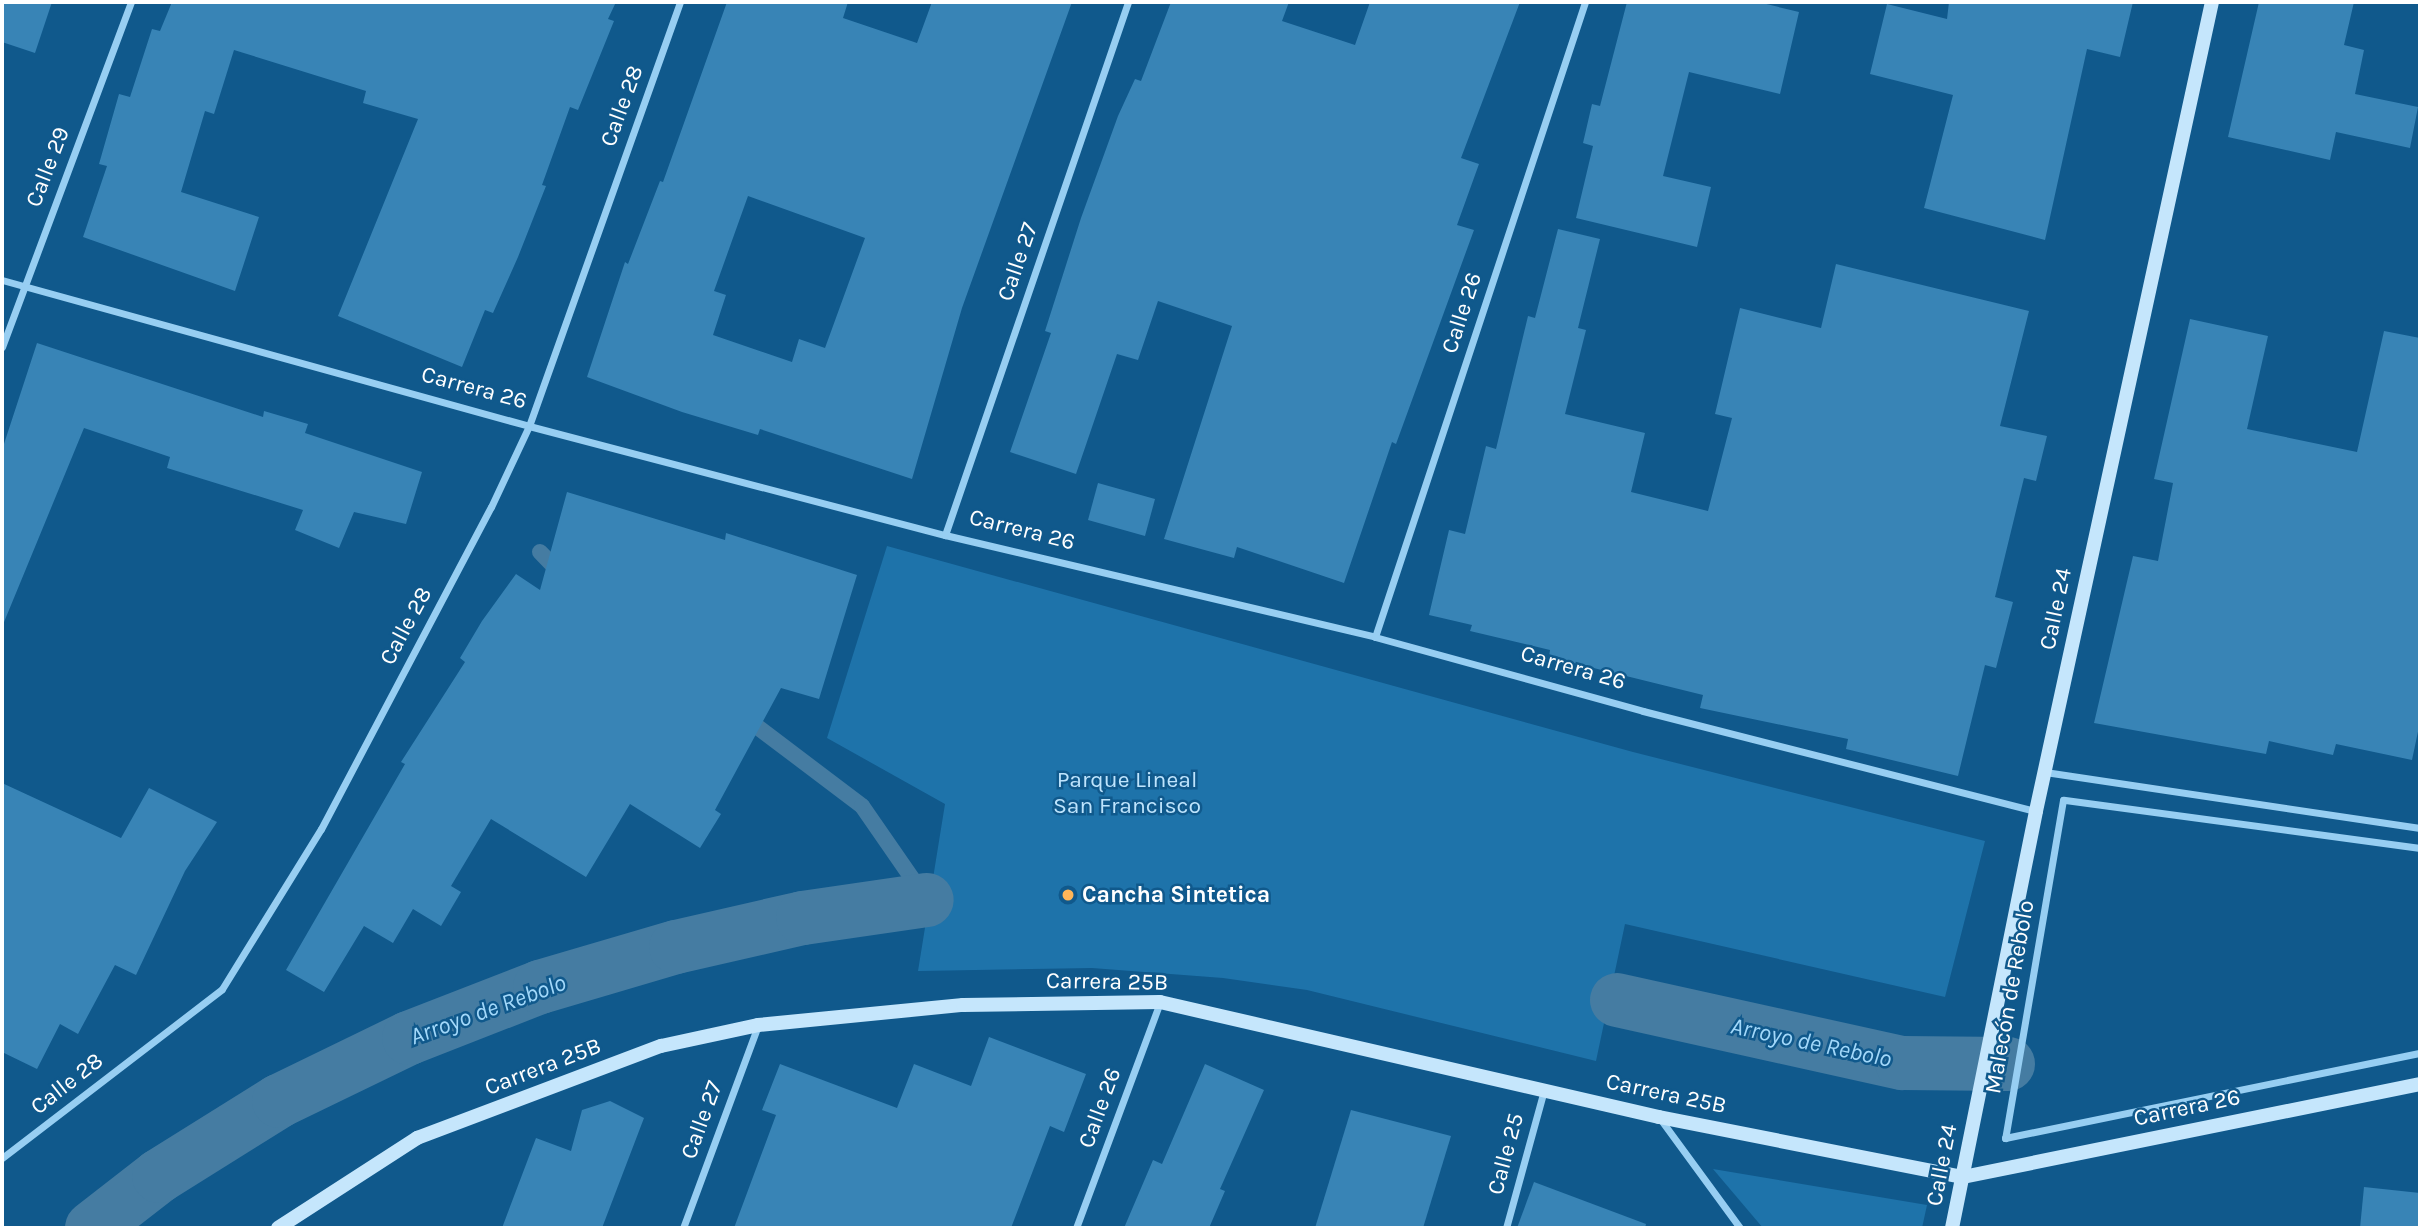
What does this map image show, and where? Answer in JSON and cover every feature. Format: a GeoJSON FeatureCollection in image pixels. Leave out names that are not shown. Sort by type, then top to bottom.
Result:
{"type":"FeatureCollection","features":[{"type":"Feature","properties":{"kind":"street","name":"Calle 29"},"geometry":{"type":"LineString","coordinates":[[2,347],[131,2]]}},
{"type":"Feature","properties":{"kind":"street","name":"Calle 28"},"geometry":{"type":"LineString","coordinates":[[2,1158],[222,989],[321,829],[491,507],[529,426],[680,2]]}},
{"type":"Feature","properties":{"kind":"street","name":"Calle 27"},"geometry":{"type":"LineString","coordinates":[[945,535],[1128,2]]}},
{"type":"Feature","properties":{"kind":"street","name":"Calle 26"},"geometry":{"type":"LineString","coordinates":[[1375,637],[1585,2]]}},
{"type":"Feature","properties":{"kind":"street","name":"Calle 24"},"geometry":{"type":"LineString","coordinates":[[1952,1228],[2044,772],[2212,2]]}},
{"type":"Feature","properties":{"kind":"street","name":"Carrera 26"},"geometry":{"type":"LineString","coordinates":[[2,280],[529,426],[945,535],[1375,637],[1643,711],[2036,811]]}},
{"type":"Feature","properties":{"kind":"street"},"geometry":{"type":"LineString","coordinates":[[2044,772],[2420,828]]}},
{"type":"Feature","properties":{"kind":"street","name":"Malecón de Rebolo"},"geometry":{"type":"LineString","coordinates":[[2420,848],[2063,800],[2005,1139],[2420,1053]]}},
{"type":"Feature","properties":{"kind":"street","name":"Calle 26"},"geometry":{"type":"LineString","coordinates":[[1076,1228],[1160,1002]]}},
{"type":"Feature","properties":{"kind":"street","name":"Carrera 25B"},"geometry":{"type":"LineString","coordinates":[[278,1228],[417,1139],[661,1046],[758,1025],[963,1005],[1160,1002],[1659,1116],[1963,1177]]}},
{"type":"Feature","properties":{"kind":"street","name":"Calle 27"},"geometry":{"type":"LineString","coordinates":[[683,1228],[758,1025]]}},
{"type":"Feature","properties":{"kind":"street","name":"Carrera 26"},"geometry":{"type":"LineString","coordinates":[[1963,1177],[2420,1084]]}},
{"type":"Feature","properties":{"kind":"street","name":"Calle 25"},"geometry":{"type":"LineString","coordinates":[[1506,1228],[1544,1090]]}},
{"type":"Feature","properties":{"kind":"street"},"geometry":{"type":"LineString","coordinates":[[1659,1116],[1740,1228]]}},
{"type":"Feature","properties":{"kind":"green space","name":"Parque Lineal San Francisco"},"geometry":{"type":"Polygon","coordinates":[[[887,546],[1633,752],[1985,841],[1945,997],[1625,924],[1596,1061],[1307,990],[1223,978],[1092,968],[918,971],[945,804],[827,738],[887,546]]]}},
{"type":"Feature","properties":{"kind":"green space"},"geometry":{"type":"Polygon","coordinates":[[[1713,1169],[1927,1205],[1922,1228],[1763,1228],[1713,1169]]]}},
{"type":"Feature","properties":{"kind":"building"},"geometry":{"type":"Polygon","coordinates":[[[2,2],[52,2],[35,53],[2,42],[2,2]]]}},
{"type":"Feature","properties":{"kind":"building"},"geometry":{"type":"Polygon","coordinates":[[[172,2],[616,2],[608,19],[614,21],[578,110],[570,107],[542,185],[546,186],[518,257],[493,313],[485,310],[462,367],[338,316],[418,119],[363,103],[366,91],[234,50],[214,114],[205,111],[181,192],[259,217],[235,291],[83,237],[107,166],[99,164],[119,94],[130,97],[152,29],[160,31],[172,2]]]}},
{"type":"Feature","properties":{"kind":"building"},"geometry":{"type":"Polygon","coordinates":[[[727,2],[848,2],[843,18],[917,43],[932,2],[1072,2],[962,308],[912,479],[760,429],[758,435],[682,412],[587,377],[625,262],[628,264],[660,181],[663,182],[727,2]],[[748,196],[714,291],[726,295],[713,335],[792,362],[799,339],[825,348],[865,238],[748,196]]]}},
{"type":"Feature","properties":{"kind":"building"},"geometry":{"type":"Polygon","coordinates":[[[1171,2],[1289,2],[1282,21],[1355,45],[1370,2],[1520,2],[1461,158],[1479,164],[1457,225],[1474,230],[1396,444],[1392,442],[1344,583],[1237,547],[1234,558],[1164,539],[1232,326],[1158,301],[1138,360],[1117,354],[1076,474],[1010,452],[1051,333],[1045,331],[1081,218],[1118,116],[1135,79],[1141,81],[1171,2]]]}},
{"type":"Feature","properties":{"kind":"building"},"geometry":{"type":"Polygon","coordinates":[[[1627,2],[1758,2],[1799,12],[1780,94],[1689,72],[1663,176],[1711,187],[1697,247],[1576,218],[1593,146],[1583,143],[1592,104],[1600,106],[1627,2]]]}},
{"type":"Feature","properties":{"kind":"building"},"geometry":{"type":"Polygon","coordinates":[[[1949,2],[2133,2],[2120,57],[2087,49],[2045,240],[1924,208],[1953,95],[1870,74],[1887,4],[1947,19],[1949,2]]]}},
{"type":"Feature","properties":{"kind":"building"},"geometry":{"type":"Polygon","coordinates":[[[2259,2],[2354,2],[2344,45],[2364,50],[2355,94],[2418,107],[2410,148],[2336,132],[2330,160],[2228,137],[2259,2]]]}},
{"type":"Feature","properties":{"kind":"building"},"geometry":{"type":"Polygon","coordinates":[[[1558,229],[1600,239],[1578,328],[1586,330],[1565,414],[1645,433],[1631,492],[1708,511],[1732,418],[1715,414],[1740,308],[1821,328],[1836,264],[2029,311],[2000,426],[2047,436],[2036,481],[2024,478],[1995,597],[2013,602],[1996,668],[1985,665],[1958,776],[1846,749],[1848,739],[1700,708],[1703,695],[1549,657],[1550,650],[1470,631],[1472,625],[1429,615],[1449,530],[1465,534],[1486,446],[1496,449],[1528,316],[1535,318],[1558,229]]]}},
{"type":"Feature","properties":{"kind":"building"},"geometry":{"type":"Polygon","coordinates":[[[2190,319],[2268,336],[2247,429],[2357,452],[2384,331],[2420,338],[2420,722],[2412,760],[2336,744],[2333,755],[2269,741],[2266,754],[2094,723],[2133,556],[2158,561],[2173,483],[2154,479],[2190,319]]]}},
{"type":"Feature","properties":{"kind":"building"},"geometry":{"type":"Polygon","coordinates":[[[37,343],[263,417],[264,411],[308,424],[305,433],[422,472],[406,524],[354,512],[339,548],[295,530],[303,510],[167,468],[170,457],[84,428],[2,627],[2,450],[37,343]]]}},
{"type":"Feature","properties":{"kind":"building"},"geometry":{"type":"Polygon","coordinates":[[[1098,483],[1155,499],[1145,536],[1088,520],[1098,483]]]}},
{"type":"Feature","properties":{"kind":"building"},"geometry":{"type":"Polygon","coordinates":[[[567,492],[725,540],[726,533],[857,575],[819,699],[781,688],[715,810],[721,814],[700,848],[630,804],[586,877],[491,819],[451,886],[461,892],[441,926],[413,909],[393,943],[364,926],[324,992],[286,970],[405,764],[401,762],[465,662],[460,658],[482,621],[516,574],[540,590],[567,492]]]}},
{"type":"Feature","properties":{"kind":"building"},"geometry":{"type":"Polygon","coordinates":[[[2,783],[121,838],[149,788],[217,822],[185,871],[136,975],[115,965],[78,1034],[60,1024],[37,1069],[2,1052],[2,783]]]}},
{"type":"Feature","properties":{"kind":"building"},"geometry":{"type":"Polygon","coordinates":[[[989,1037],[1086,1074],[1064,1132],[1050,1126],[1011,1228],[734,1228],[776,1115],[762,1110],[780,1064],[897,1108],[914,1064],[971,1086],[989,1037]]]}},
{"type":"Feature","properties":{"kind":"building"},"geometry":{"type":"Polygon","coordinates":[[[1205,1064],[1264,1090],[1220,1189],[1225,1191],[1209,1228],[1124,1228],[1153,1160],[1162,1164],[1205,1064]]]}},
{"type":"Feature","properties":{"kind":"building"},"geometry":{"type":"Polygon","coordinates":[[[610,1101],[644,1118],[602,1228],[502,1228],[536,1138],[571,1151],[582,1110],[610,1101]]]}},
{"type":"Feature","properties":{"kind":"building"},"geometry":{"type":"Polygon","coordinates":[[[1351,1110],[1451,1136],[1423,1228],[1315,1228],[1351,1110]]]}},
{"type":"Feature","properties":{"kind":"building"},"geometry":{"type":"Polygon","coordinates":[[[1534,1182],[1646,1224],[1645,1228],[1517,1228],[1534,1182]]]}},
{"type":"Feature","properties":{"kind":"building"},"geometry":{"type":"Polygon","coordinates":[[[2364,1187],[2420,1193],[2420,1228],[2360,1228],[2364,1187]]]}},
{"type":"Feature","properties":{"kind":"waterway"},"geometry":{"type":"LineString","coordinates":[[540,552],[562,575]]}},
{"type":"Feature","properties":{"kind":"waterway"},"geometry":{"type":"LineString","coordinates":[[743,716],[862,806],[927,900]]}},
{"type":"Feature","properties":{"kind":"waterway","name":"Arroyo de Rebolo"},"geometry":{"type":"LineString","coordinates":[[92,1228],[159,1176],[279,1101],[409,1038],[540,987],[676,947],[803,918],[927,900]]}},
{"type":"Feature","properties":{"kind":"waterway","name":"Arroyo de Rebolo"},"geometry":{"type":"LineString","coordinates":[[1617,1000],[1902,1063],[2008,1064]]}},
{"type":"Feature","properties":{"kind":"place","name":"Cancha Sintetica"},"geometry":{"type":"Point","coordinates":[1068,895]}}]}
